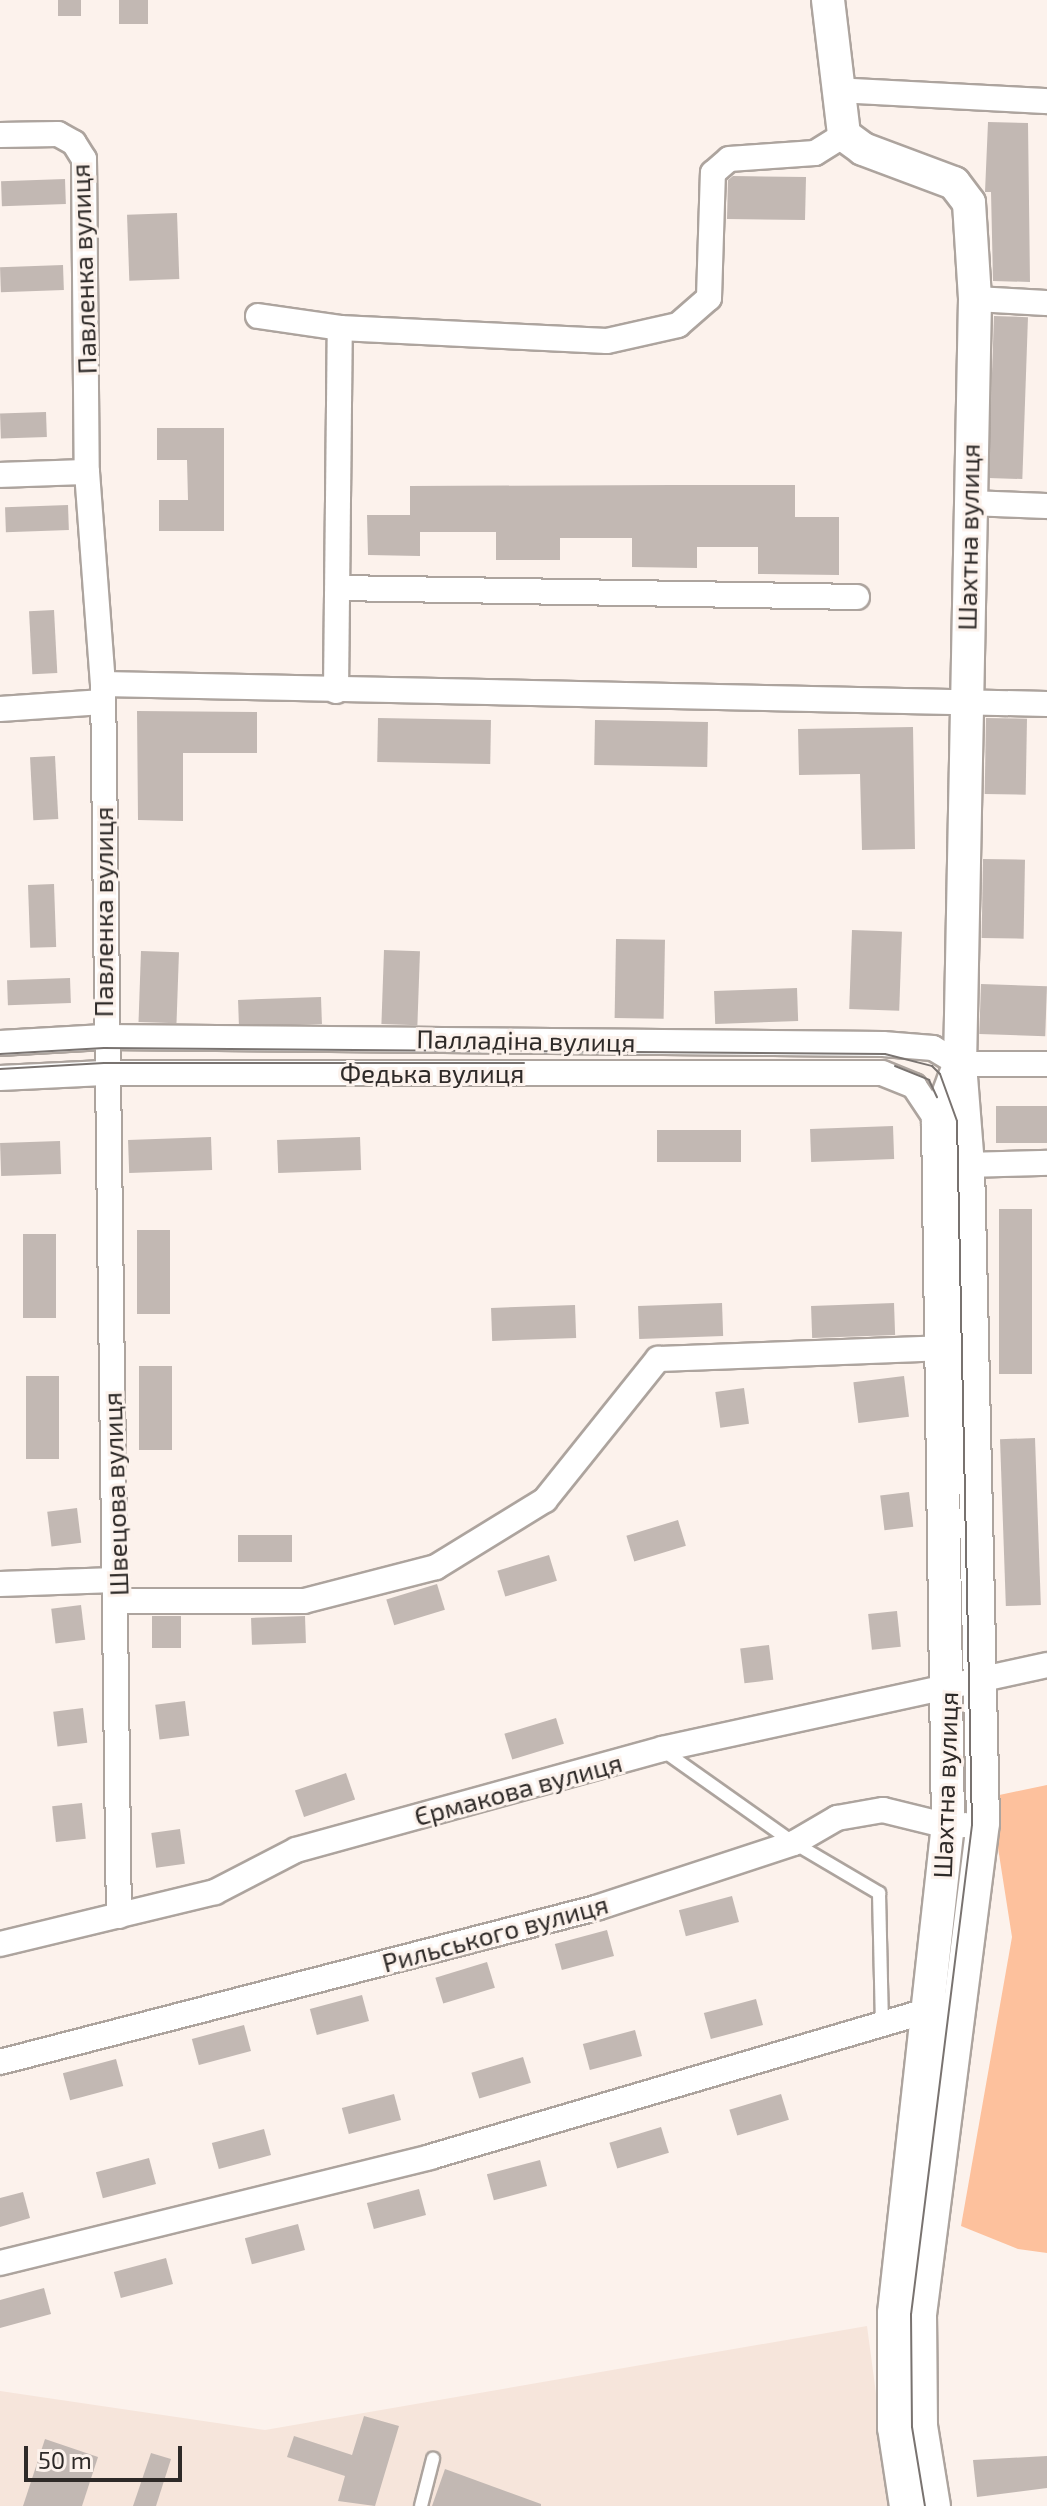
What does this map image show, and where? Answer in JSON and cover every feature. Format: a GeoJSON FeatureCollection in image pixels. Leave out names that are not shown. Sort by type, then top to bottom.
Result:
{"type":"FeatureCollection","features":[{"type":"Feature","properties":{"kind":"main road"},"geometry":{"type":"LineString","coordinates":[[828,0],[836,90],[844,135]]}},
{"type":"Feature","properties":{"kind":"main road","name":"Шахтна вулиця"},"geometry":{"type":"LineString","coordinates":[[844,135],[863,149],[954,183],[969,203],[975,299],[964,701],[960,1064],[968,1165],[984,1681],[983,1823],[920,2314],[921,2426],[934,2506]]}},
{"type":"Feature","properties":{"kind":"main road","name":"Шахтна вулиця"},"geometry":{"type":"LineString","coordinates":[[906,2506],[894,2428],[894,2313],[948,1826],[949,1690],[938,1122],[960,1064]]}},
{"type":"Feature","properties":{"kind":"street"},"geometry":{"type":"LineString","coordinates":[[836,90],[1047,101]]}},
{"type":"Feature","properties":{"kind":"street","name":"Павленка вулиця"},"geometry":{"type":"LineString","coordinates":[[0,135],[58,134],[74,143],[84,159],[87,472],[103,693],[104,1073]]}},
{"type":"Feature","properties":{"kind":"street"},"geometry":{"type":"LineString","coordinates":[[258,316],[340,328],[607,341],[678,325],[709,298],[713,173],[729,159],[815,153],[844,135]]}},
{"type":"Feature","properties":{"kind":"street"},"geometry":{"type":"LineString","coordinates":[[975,299],[1047,303]]}},
{"type":"Feature","properties":{"kind":"street"},"geometry":{"type":"LineString","coordinates":[[336,691],[340,328]]}},
{"type":"Feature","properties":{"kind":"street"},"geometry":{"type":"LineString","coordinates":[[0,475],[87,472]]}},
{"type":"Feature","properties":{"kind":"street"},"geometry":{"type":"LineString","coordinates":[[969,503],[1047,506]]}},
{"type":"Feature","properties":{"kind":"street"},"geometry":{"type":"LineString","coordinates":[[338,588],[857,597]]}},
{"type":"Feature","properties":{"kind":"street"},"geometry":{"type":"LineString","coordinates":[[0,709],[103,693],[336,691],[1047,704]]}},
{"type":"Feature","properties":{"kind":"street","name":"Палладіна вулиця"},"geometry":{"type":"LineString","coordinates":[[0,1043],[104,1037],[883,1044],[933,1048],[960,1064],[1047,1064]]}},
{"type":"Feature","properties":{"kind":"street"},"geometry":{"type":"LineString","coordinates":[[938,1122],[914,1086],[960,1064]]}},
{"type":"Feature","properties":{"kind":"street","name":"Федька вулиця"},"geometry":{"type":"LineString","coordinates":[[0,1078],[104,1073],[882,1073],[914,1086]]}},
{"type":"Feature","properties":{"kind":"street","name":"Швецова вулиця"},"geometry":{"type":"LineString","coordinates":[[104,1073],[117,1591],[119,1916]]}},
{"type":"Feature","properties":{"kind":"street"},"geometry":{"type":"LineString","coordinates":[[968,1165],[1047,1163]]}},
{"type":"Feature","properties":{"kind":"street"},"geometry":{"type":"LineString","coordinates":[[0,1584],[304,1601],[436,1567],[545,1500],[658,1359],[942,1348]]}},
{"type":"Feature","properties":{"kind":"street","name":"Єрмакова вулиця"},"geometry":{"type":"LineString","coordinates":[[0,1944],[215,1892],[296,1850],[662,1749],[949,1690],[1047,1665]]}},
{"type":"Feature","properties":{"kind":"street","name":"Рильського вулиця"},"geometry":{"type":"LineString","coordinates":[[0,2062],[596,1908],[794,1843],[837,1818],[883,1810],[948,1826],[983,1823]]}},
{"type":"Feature","properties":{"kind":"street"},"geometry":{"type":"LineString","coordinates":[[0,2263],[430,2157],[961,2001]]}},
{"type":"Feature","properties":{"kind":"lane"},"geometry":{"type":"LineString","coordinates":[[662,1749],[794,1843],[879,1893],[882,2023]]}},
{"type":"Feature","properties":{"kind":"lane"},"geometry":{"type":"LineString","coordinates":[[421,2506],[433,2459]]}},
{"type":"Feature","properties":{"kind":"shaded area"},"geometry":{"type":"Polygon","coordinates":[[[1047,1785],[1047,2253],[1018,2249],[961,2226],[1012,1937],[990,1797],[1047,1785]]]}},
{"type":"Feature","properties":{"kind":"shaded area"},"geometry":{"type":"Polygon","coordinates":[[[867,2326],[891,2506],[0,2506],[0,2391],[265,2430],[867,2326]]]}},
{"type":"Feature","properties":{"kind":"building"},"geometry":{"type":"Polygon","coordinates":[[[58,0],[81,0],[81,16],[58,16],[58,0]]]}},
{"type":"Feature","properties":{"kind":"building"},"geometry":{"type":"Polygon","coordinates":[[[119,0],[148,0],[148,24],[119,24],[119,0]]]}},
{"type":"Feature","properties":{"kind":"building"},"geometry":{"type":"Polygon","coordinates":[[[988,122],[1028,123],[1030,282],[993,281],[991,192],[985,192],[988,122]]]}},
{"type":"Feature","properties":{"kind":"building"},"geometry":{"type":"Polygon","coordinates":[[[733,176],[806,177],[805,220],[727,219],[728,180],[733,176]]]}},
{"type":"Feature","properties":{"kind":"building"},"geometry":{"type":"Polygon","coordinates":[[[65,179],[66,204],[2,206],[1,181],[65,179]]]}},
{"type":"Feature","properties":{"kind":"building"},"geometry":{"type":"Polygon","coordinates":[[[177,213],[179,279],[129,281],[127,215],[177,213]]]}},
{"type":"Feature","properties":{"kind":"building"},"geometry":{"type":"Polygon","coordinates":[[[63,265],[64,290],[1,292],[0,267],[63,265]]]}},
{"type":"Feature","properties":{"kind":"building"},"geometry":{"type":"Polygon","coordinates":[[[994,316],[1028,317],[1022,479],[988,478],[994,316]]]}},
{"type":"Feature","properties":{"kind":"building"},"geometry":{"type":"Polygon","coordinates":[[[46,412],[47,437],[1,439],[0,414],[46,412]]]}},
{"type":"Feature","properties":{"kind":"building"},"geometry":{"type":"Polygon","coordinates":[[[157,428],[224,428],[224,531],[159,531],[159,500],[188,500],[187,460],[157,460],[157,428]]]}},
{"type":"Feature","properties":{"kind":"building"},"geometry":{"type":"Polygon","coordinates":[[[795,485],[795,517],[839,517],[839,575],[758,574],[758,547],[697,547],[697,568],[632,567],[632,538],[560,538],[560,560],[496,560],[496,532],[420,532],[420,556],[368,555],[367,515],[410,515],[410,486],[795,485]]]}},
{"type":"Feature","properties":{"kind":"building"},"geometry":{"type":"Polygon","coordinates":[[[68,505],[69,530],[6,532],[5,507],[68,505]]]}},
{"type":"Feature","properties":{"kind":"building"},"geometry":{"type":"Polygon","coordinates":[[[54,610],[57,673],[32,674],[29,611],[54,610]]]}},
{"type":"Feature","properties":{"kind":"building"},"geometry":{"type":"Polygon","coordinates":[[[137,711],[257,712],[257,753],[183,753],[183,821],[138,820],[137,711]]]}},
{"type":"Feature","properties":{"kind":"building"},"geometry":{"type":"Polygon","coordinates":[[[378,718],[491,720],[490,764],[377,762],[378,718]]]}},
{"type":"Feature","properties":{"kind":"building"},"geometry":{"type":"Polygon","coordinates":[[[986,718],[1027,719],[1026,795],[985,794],[986,718]]]}},
{"type":"Feature","properties":{"kind":"building"},"geometry":{"type":"Polygon","coordinates":[[[595,720],[708,722],[707,767],[594,765],[595,720]]]}},
{"type":"Feature","properties":{"kind":"building"},"geometry":{"type":"Polygon","coordinates":[[[913,727],[915,849],[862,850],[860,774],[799,775],[798,729],[913,727]]]}},
{"type":"Feature","properties":{"kind":"building"},"geometry":{"type":"Polygon","coordinates":[[[55,756],[58,819],[33,820],[30,757],[55,756]]]}},
{"type":"Feature","properties":{"kind":"building"},"geometry":{"type":"Polygon","coordinates":[[[983,859],[1025,860],[1024,939],[982,938],[983,859]]]}},
{"type":"Feature","properties":{"kind":"building"},"geometry":{"type":"Polygon","coordinates":[[[54,884],[56,947],[30,948],[28,885],[54,884]]]}},
{"type":"Feature","properties":{"kind":"building"},"geometry":{"type":"Polygon","coordinates":[[[852,930],[902,932],[899,1011],[849,1009],[852,930]]]}},
{"type":"Feature","properties":{"kind":"building"},"geometry":{"type":"Polygon","coordinates":[[[616,939],[665,940],[664,1019],[615,1018],[616,939]]]}},
{"type":"Feature","properties":{"kind":"building"},"geometry":{"type":"Polygon","coordinates":[[[384,950],[420,951],[417,1025],[381,1024],[384,950]]]}},
{"type":"Feature","properties":{"kind":"building"},"geometry":{"type":"Polygon","coordinates":[[[141,951],[179,952],[176,1023],[139,1022],[141,951]]]}},
{"type":"Feature","properties":{"kind":"building"},"geometry":{"type":"Polygon","coordinates":[[[70,978],[71,1003],[8,1005],[7,980],[70,978]]]}},
{"type":"Feature","properties":{"kind":"building"},"geometry":{"type":"Polygon","coordinates":[[[981,984],[1047,986],[1045,1036],[979,1034],[981,984]]]}},
{"type":"Feature","properties":{"kind":"building"},"geometry":{"type":"Polygon","coordinates":[[[797,988],[798,1021],[715,1024],[714,991],[797,988]]]}},
{"type":"Feature","properties":{"kind":"building"},"geometry":{"type":"Polygon","coordinates":[[[321,997],[322,1024],[239,1027],[238,1000],[321,997]]]}},
{"type":"Feature","properties":{"kind":"building"},"geometry":{"type":"Polygon","coordinates":[[[996,1106],[1047,1106],[1047,1143],[996,1143],[996,1106]]]}},
{"type":"Feature","properties":{"kind":"building"},"geometry":{"type":"Polygon","coordinates":[[[893,1126],[894,1159],[811,1162],[810,1129],[893,1126]]]}},
{"type":"Feature","properties":{"kind":"building"},"geometry":{"type":"Polygon","coordinates":[[[657,1130],[741,1130],[741,1162],[657,1162],[657,1130]]]}},
{"type":"Feature","properties":{"kind":"building"},"geometry":{"type":"Polygon","coordinates":[[[211,1137],[212,1170],[129,1173],[128,1140],[211,1137]]]}},
{"type":"Feature","properties":{"kind":"building"},"geometry":{"type":"Polygon","coordinates":[[[360,1137],[361,1170],[278,1173],[277,1140],[360,1137]]]}},
{"type":"Feature","properties":{"kind":"building"},"geometry":{"type":"Polygon","coordinates":[[[60,1141],[61,1174],[1,1176],[0,1143],[60,1141]]]}},
{"type":"Feature","properties":{"kind":"building"},"geometry":{"type":"Polygon","coordinates":[[[999,1209],[1032,1209],[1032,1374],[999,1374],[999,1209]]]}},
{"type":"Feature","properties":{"kind":"building"},"geometry":{"type":"Polygon","coordinates":[[[137,1230],[170,1230],[170,1314],[137,1314],[137,1230]]]}},
{"type":"Feature","properties":{"kind":"building"},"geometry":{"type":"Polygon","coordinates":[[[23,1234],[56,1234],[56,1318],[23,1318],[23,1234]]]}},
{"type":"Feature","properties":{"kind":"building"},"geometry":{"type":"Polygon","coordinates":[[[722,1303],[723,1336],[639,1339],[638,1306],[722,1303]]]}},
{"type":"Feature","properties":{"kind":"building"},"geometry":{"type":"Polygon","coordinates":[[[894,1303],[895,1335],[812,1338],[811,1306],[894,1303]]]}},
{"type":"Feature","properties":{"kind":"building"},"geometry":{"type":"Polygon","coordinates":[[[575,1305],[576,1338],[492,1341],[491,1308],[575,1305]]]}},
{"type":"Feature","properties":{"kind":"building"},"geometry":{"type":"Polygon","coordinates":[[[139,1366],[172,1366],[172,1450],[139,1450],[139,1366]]]}},
{"type":"Feature","properties":{"kind":"building"},"geometry":{"type":"Polygon","coordinates":[[[26,1376],[59,1376],[59,1459],[26,1459],[26,1376]]]}},
{"type":"Feature","properties":{"kind":"building"},"geometry":{"type":"Polygon","coordinates":[[[904,1376],[909,1417],[858,1423],[853,1382],[904,1376]]]}},
{"type":"Feature","properties":{"kind":"building"},"geometry":{"type":"Polygon","coordinates":[[[744,1388],[749,1424],[720,1428],[715,1392],[744,1388]]]}},
{"type":"Feature","properties":{"kind":"building"},"geometry":{"type":"Polygon","coordinates":[[[1035,1438],[1041,1605],[1006,1606],[1000,1439],[1035,1438]]]}},
{"type":"Feature","properties":{"kind":"building"},"geometry":{"type":"Polygon","coordinates":[[[909,1492],[913,1527],[884,1530],[880,1496],[909,1492]]]}},
{"type":"Feature","properties":{"kind":"building"},"geometry":{"type":"Polygon","coordinates":[[[77,1508],[81,1543],[51,1546],[47,1512],[77,1508]]]}},
{"type":"Feature","properties":{"kind":"building"},"geometry":{"type":"Polygon","coordinates":[[[678,1520],[686,1546],[634,1562],[626,1536],[678,1520]]]}},
{"type":"Feature","properties":{"kind":"building"},"geometry":{"type":"Polygon","coordinates":[[[238,1535],[292,1535],[292,1562],[238,1562],[238,1535]]]}},
{"type":"Feature","properties":{"kind":"building"},"geometry":{"type":"Polygon","coordinates":[[[549,1555],[557,1581],[505,1597],[497,1571],[549,1555]]]}},
{"type":"Feature","properties":{"kind":"building"},"geometry":{"type":"Polygon","coordinates":[[[437,1584],[445,1610],[394,1625],[386,1599],[437,1584]]]}},
{"type":"Feature","properties":{"kind":"building"},"geometry":{"type":"Polygon","coordinates":[[[81,1605],[85,1640],[55,1643],[51,1609],[81,1605]]]}},
{"type":"Feature","properties":{"kind":"building"},"geometry":{"type":"Polygon","coordinates":[[[897,1611],[901,1647],[872,1650],[868,1614],[897,1611]]]}},
{"type":"Feature","properties":{"kind":"building"},"geometry":{"type":"Polygon","coordinates":[[[152,1616],[181,1616],[181,1648],[152,1648],[152,1616]]]}},
{"type":"Feature","properties":{"kind":"building"},"geometry":{"type":"Polygon","coordinates":[[[305,1616],[306,1643],[252,1645],[251,1618],[305,1616]]]}},
{"type":"Feature","properties":{"kind":"building"},"geometry":{"type":"Polygon","coordinates":[[[769,1645],[773,1680],[744,1683],[740,1649],[769,1645]]]}},
{"type":"Feature","properties":{"kind":"building"},"geometry":{"type":"Polygon","coordinates":[[[185,1701],[189,1736],[159,1739],[155,1705],[185,1701]]]}},
{"type":"Feature","properties":{"kind":"building"},"geometry":{"type":"Polygon","coordinates":[[[83,1708],[87,1743],[57,1746],[53,1712],[83,1708]]]}},
{"type":"Feature","properties":{"kind":"building"},"geometry":{"type":"Polygon","coordinates":[[[556,1718],[564,1744],[512,1760],[504,1734],[556,1718]]]}},
{"type":"Feature","properties":{"kind":"building"},"geometry":{"type":"Polygon","coordinates":[[[346,1773],[355,1799],[304,1817],[295,1791],[346,1773]]]}},
{"type":"Feature","properties":{"kind":"building"},"geometry":{"type":"Polygon","coordinates":[[[82,1803],[86,1839],[56,1842],[52,1806],[82,1803]]]}},
{"type":"Feature","properties":{"kind":"building"},"geometry":{"type":"Polygon","coordinates":[[[180,1829],[185,1864],[156,1868],[151,1833],[180,1829]]]}},
{"type":"Feature","properties":{"kind":"building"},"geometry":{"type":"Polygon","coordinates":[[[732,1896],[739,1922],[686,1936],[679,1910],[732,1896]]]}},
{"type":"Feature","properties":{"kind":"building"},"geometry":{"type":"Polygon","coordinates":[[[607,1930],[614,1956],[562,1970],[555,1944],[607,1930]]]}},
{"type":"Feature","properties":{"kind":"building"},"geometry":{"type":"Polygon","coordinates":[[[487,1962],[495,1988],[443,2004],[435,1978],[487,1962]]]}},
{"type":"Feature","properties":{"kind":"building"},"geometry":{"type":"Polygon","coordinates":[[[362,1995],[369,2021],[317,2035],[310,2009],[362,1995]]]}},
{"type":"Feature","properties":{"kind":"building"},"geometry":{"type":"Polygon","coordinates":[[[756,1999],[763,2025],[711,2039],[704,2013],[756,1999]]]}},
{"type":"Feature","properties":{"kind":"building"},"geometry":{"type":"Polygon","coordinates":[[[244,2025],[251,2051],[199,2065],[192,2039],[244,2025]]]}},
{"type":"Feature","properties":{"kind":"building"},"geometry":{"type":"Polygon","coordinates":[[[635,2030],[642,2056],[590,2070],[583,2044],[635,2030]]]}},
{"type":"Feature","properties":{"kind":"building"},"geometry":{"type":"Polygon","coordinates":[[[523,2057],[531,2083],[479,2099],[471,2073],[523,2057]]]}},
{"type":"Feature","properties":{"kind":"building"},"geometry":{"type":"Polygon","coordinates":[[[116,2059],[123,2086],[70,2100],[63,2073],[116,2059]]]}},
{"type":"Feature","properties":{"kind":"building"},"geometry":{"type":"Polygon","coordinates":[[[394,2094],[401,2120],[349,2134],[342,2108],[394,2094]]]}},
{"type":"Feature","properties":{"kind":"building"},"geometry":{"type":"Polygon","coordinates":[[[781,2094],[789,2120],[737,2136],[729,2110],[781,2094]]]}},
{"type":"Feature","properties":{"kind":"building"},"geometry":{"type":"Polygon","coordinates":[[[661,2127],[669,2153],[617,2169],[609,2143],[661,2127]]]}},
{"type":"Feature","properties":{"kind":"building"},"geometry":{"type":"Polygon","coordinates":[[[264,2129],[271,2155],[219,2169],[212,2143],[264,2129]]]}},
{"type":"Feature","properties":{"kind":"building"},"geometry":{"type":"Polygon","coordinates":[[[149,2158],[156,2184],[103,2198],[96,2172],[149,2158]]]}},
{"type":"Feature","properties":{"kind":"building"},"geometry":{"type":"Polygon","coordinates":[[[540,2160],[547,2186],[494,2200],[487,2174],[540,2160]]]}},
{"type":"Feature","properties":{"kind":"building"},"geometry":{"type":"Polygon","coordinates":[[[419,2189],[426,2215],[374,2229],[367,2203],[419,2189]]]}},
{"type":"Feature","properties":{"kind":"building"},"geometry":{"type":"Polygon","coordinates":[[[23,2192],[30,2218],[0,2227],[0,2198],[23,2192]]]}},
{"type":"Feature","properties":{"kind":"building"},"geometry":{"type":"Polygon","coordinates":[[[298,2224],[305,2250],[252,2264],[245,2238],[298,2224]]]}},
{"type":"Feature","properties":{"kind":"building"},"geometry":{"type":"Polygon","coordinates":[[[166,2258],[173,2284],[121,2298],[114,2272],[166,2258]]]}},
{"type":"Feature","properties":{"kind":"building"},"geometry":{"type":"Polygon","coordinates":[[[44,2288],[51,2314],[0,2328],[0,2300],[44,2288]]]}},
{"type":"Feature","properties":{"kind":"building"},"geometry":{"type":"Polygon","coordinates":[[[364,2416],[399,2426],[375,2506],[338,2501],[345,2476],[287,2457],[294,2436],[352,2455],[364,2416]]]}},
{"type":"Feature","properties":{"kind":"building"},"geometry":{"type":"Polygon","coordinates":[[[45,2439],[98,2457],[82,2506],[23,2506],[45,2439]]]}},
{"type":"Feature","properties":{"kind":"building"},"geometry":{"type":"Polygon","coordinates":[[[151,2453],[171,2459],[156,2506],[133,2506],[151,2453]]]}},
{"type":"Feature","properties":{"kind":"building"},"geometry":{"type":"Polygon","coordinates":[[[1047,2456],[1047,2488],[977,2497],[973,2460],[1047,2456]]]}},
{"type":"Feature","properties":{"kind":"building"},"geometry":{"type":"Polygon","coordinates":[[[445,2469],[541,2504],[541,2506],[432,2506],[445,2469]]]}},
{"type":"Feature","properties":{"kind":"tram line"},"geometry":{"type":"LineString","coordinates":[[0,1054],[104,1048],[885,1054],[932,1066],[940,1074],[957,1121],[972,1825],[911,2314],[912,2427],[925,2506]]}},
{"type":"Feature","properties":{"kind":"tram line"},"geometry":{"type":"LineString","coordinates":[[0,1069],[104,1063],[524,1063]]}},
{"type":"Feature","properties":{"kind":"tram line"},"geometry":{"type":"LineString","coordinates":[[895,1066],[929,1080],[937,1097]]}}]}
